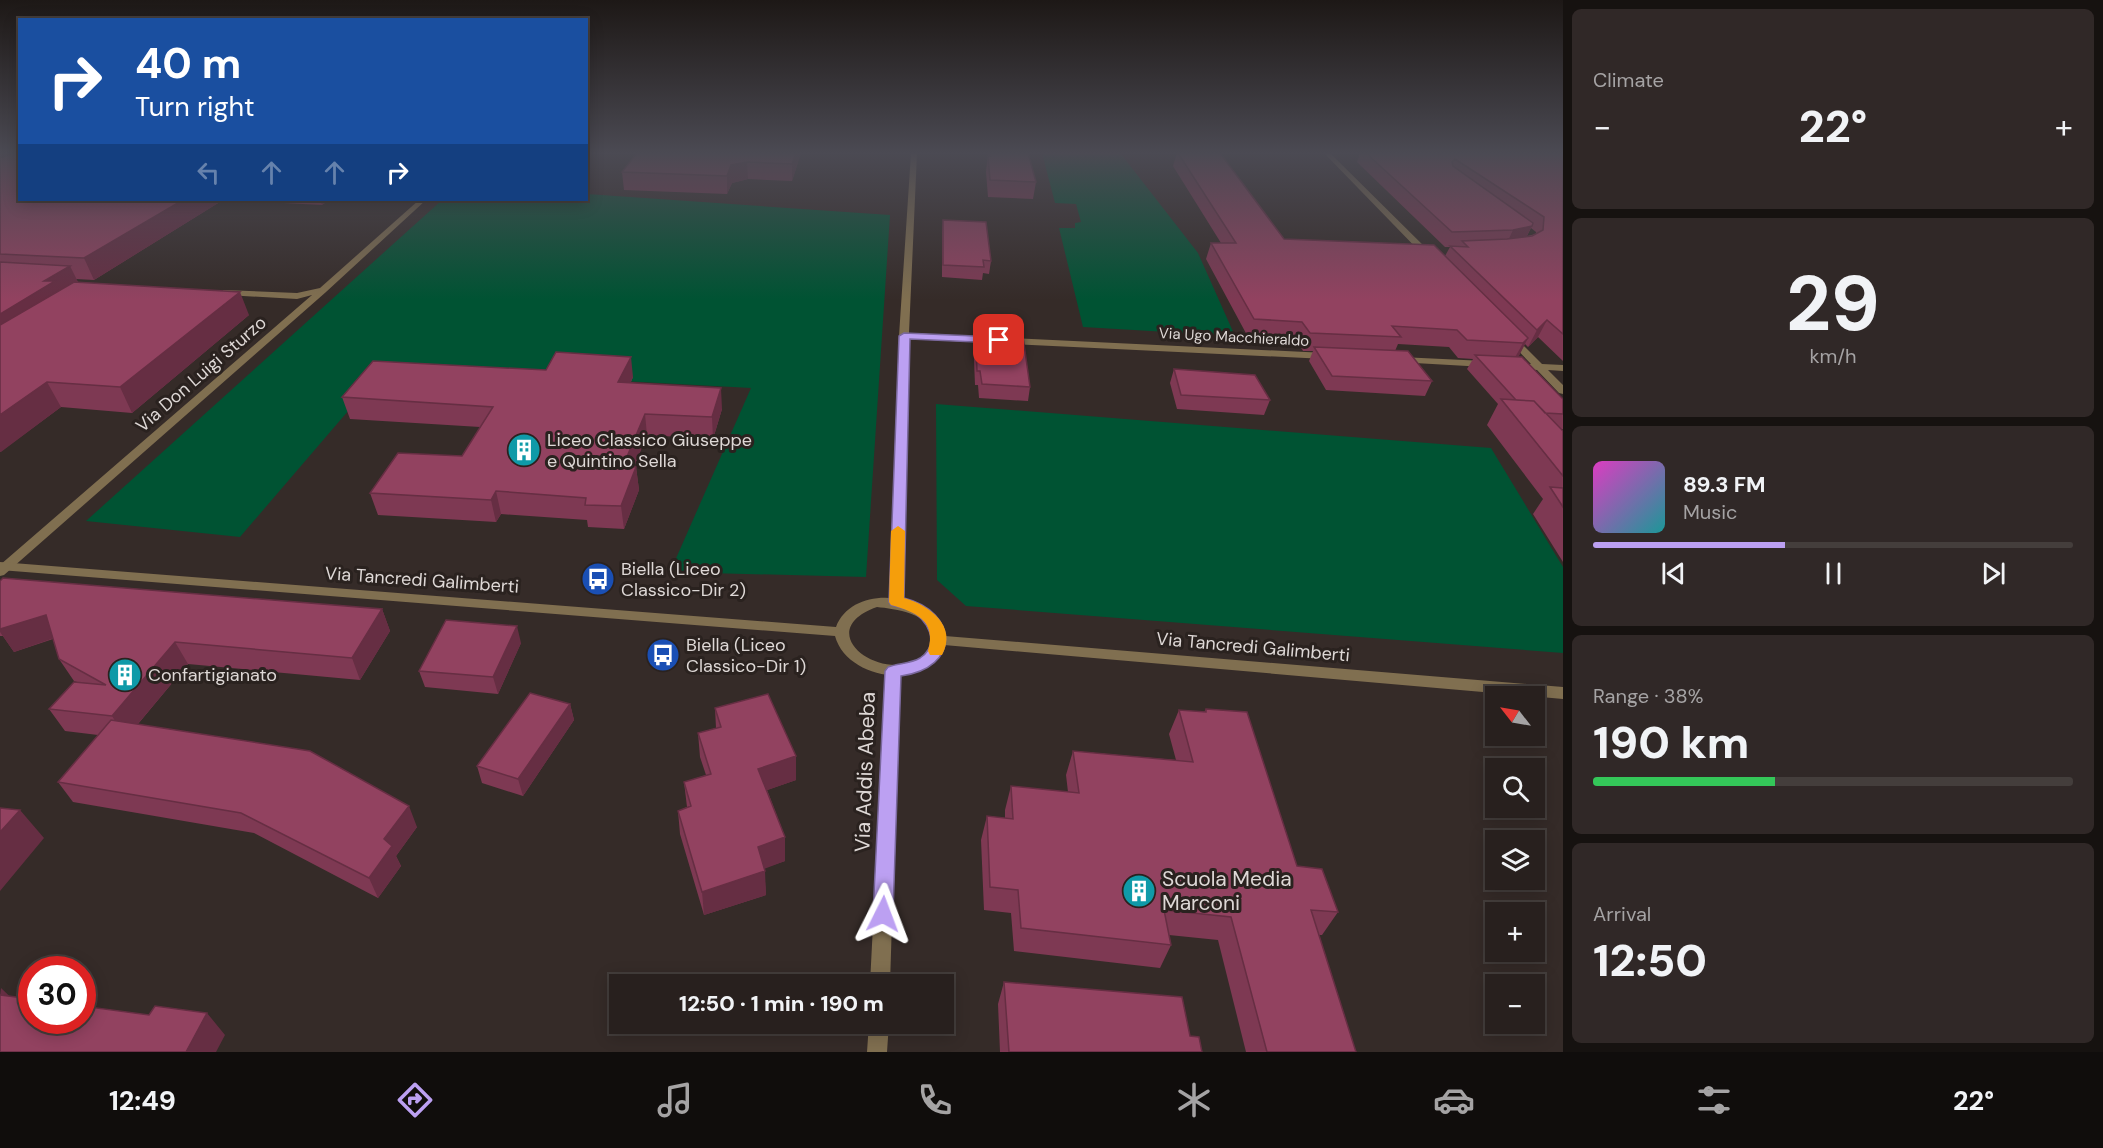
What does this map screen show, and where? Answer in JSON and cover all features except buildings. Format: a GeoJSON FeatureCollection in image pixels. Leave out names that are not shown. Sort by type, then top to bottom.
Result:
{"type":"FeatureCollection","features":[{"type":"Feature","properties":{"kind":"street","name":"Via Don Luigi Sturzo"},"geometry":{"type":"LineString","coordinates":[[2,568],[323,290],[421,202]]}},
{"type":"Feature","properties":{"kind":"street"},"geometry":{"type":"LineString","coordinates":[[896,602],[904,336],[911,202]]}},
{"type":"Feature","properties":{"kind":"street"},"geometry":{"type":"LineString","coordinates":[[1376,202],[1426,252],[1436,256]]}},
{"type":"Feature","properties":{"kind":"street"},"geometry":{"type":"LineString","coordinates":[[218,291],[297,296],[323,290]]}},
{"type":"Feature","properties":{"kind":"street"},"geometry":{"type":"LineString","coordinates":[[1507,334],[1563,391]]}},
{"type":"Feature","properties":{"kind":"street","name":"Via Ugo Macchieraldo"},"geometry":{"type":"LineString","coordinates":[[904,336],[1336,357]]}},
{"type":"Feature","properties":{"kind":"street"},"geometry":{"type":"LineString","coordinates":[[1383,359],[1491,364]]}},
{"type":"Feature","properties":{"kind":"street"},"geometry":{"type":"LineString","coordinates":[[1503,365],[1563,368]]}},
{"type":"Feature","properties":{"kind":"street","name":"Via Tancredi Galimberti"},"geometry":{"type":"LineString","coordinates":[[2,568],[842,632]]}},
{"type":"Feature","properties":{"kind":"street"},"geometry":{"type":"LineString","coordinates":[[876,602],[896,602],[913,606],[927,615],[937,627],[939,640],[936,652],[926,662],[911,669],[893,671],[873,668],[856,659],[846,646],[842,632],[846,618],[858,607],[876,602]]}},
{"type":"Feature","properties":{"kind":"street","name":"Via Tancredi Galimberti"},"geometry":{"type":"LineString","coordinates":[[939,640],[1563,693]]}},
{"type":"Feature","properties":{"kind":"street","name":"Via Addis Abeba"},"geometry":{"type":"LineString","coordinates":[[880,974],[893,671]]}},
{"type":"Feature","properties":{"kind":"street"},"geometry":{"type":"LineString","coordinates":[[878,1052],[879,1034]]}},
{"type":"Feature","properties":{"kind":"green space"},"geometry":{"type":"Polygon","coordinates":[[[440,202],[704,202],[890,215],[866,577],[670,572],[751,388],[385,368],[240,537],[86,521],[440,202]]]}},
{"type":"Feature","properties":{"kind":"green space"},"geometry":{"type":"Polygon","coordinates":[[[1158,202],[1198,253],[1235,336],[1083,327],[1059,228],[1075,228],[1075,223],[1081,222],[1076,204],[1055,203],[1158,202]]]}},
{"type":"Feature","properties":{"kind":"green space"},"geometry":{"type":"Polygon","coordinates":[[[936,404],[1491,448],[1563,567],[1563,653],[966,606],[937,580],[936,404]]]}},
{"type":"Feature","properties":{"kind":"slow traffic"},"geometry":{"type":"LineString","coordinates":[[898,531],[896,602],[913,606],[927,615],[937,627],[939,640],[936,651]]}},
{"type":"Feature","properties":{"kind":"place","name":"Liceo Classico Giuseppe e Quintino Sella"},"geometry":{"type":"Point","coordinates":[524,450]}},
{"type":"Feature","properties":{"kind":"place","name":"Biella (Liceo Classico-Dir 2)"},"geometry":{"type":"Point","coordinates":[598,579]}},
{"type":"Feature","properties":{"kind":"place","name":"Biella (Liceo Classico-Dir 1)"},"geometry":{"type":"Point","coordinates":[663,655]}},
{"type":"Feature","properties":{"kind":"place","name":"Confartigianato"},"geometry":{"type":"Point","coordinates":[125,675]}},
{"type":"Feature","properties":{"kind":"place","name":"Scuola Media Marconi"},"geometry":{"type":"Point","coordinates":[1139,891]}},
{"type":"Feature","properties":{"kind":"route"},"geometry":{"type":"LineString","coordinates":[[883,914],[893,671],[911,669],[926,662],[936,652],[939,640],[937,627],[927,615],[913,606],[896,602],[904,336],[999,340]]}}]}
